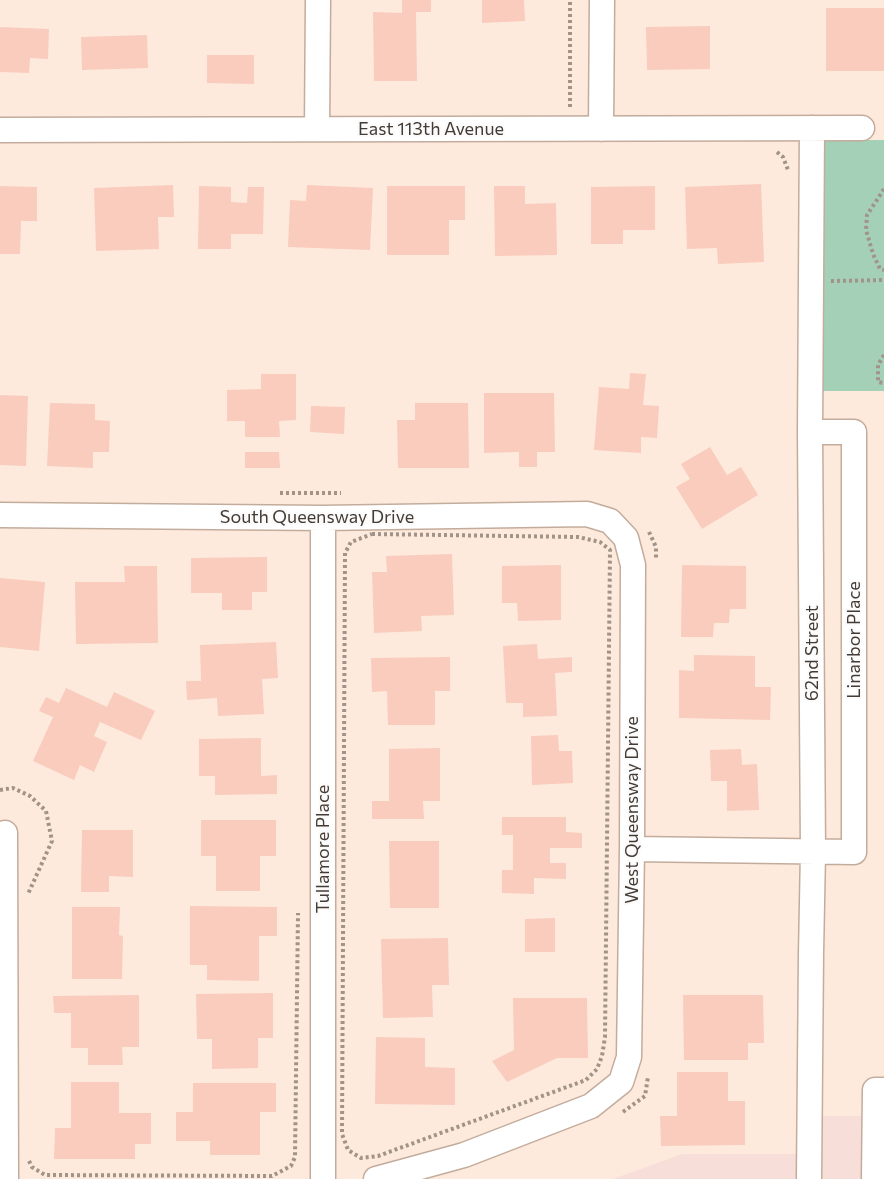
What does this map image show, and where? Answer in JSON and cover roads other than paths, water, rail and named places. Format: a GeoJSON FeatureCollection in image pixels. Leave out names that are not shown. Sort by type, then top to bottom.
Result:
{"type":"FeatureCollection","features":[{"type":"Feature","properties":{"kind":"street"},"geometry":{"type":"LineString","coordinates":[[317,129],[318,0]]}},
{"type":"Feature","properties":{"kind":"street"},"geometry":{"type":"LineString","coordinates":[[601,129],[602,0]]}},
{"type":"Feature","properties":{"kind":"street","name":"62nd Street"},"geometry":{"type":"LineString","coordinates":[[809,1179],[813,852],[810,432],[812,128]]}},
{"type":"Feature","properties":{"kind":"street","name":"East 113th Avenue"},"geometry":{"type":"LineString","coordinates":[[0,130],[862,128]]}},
{"type":"Feature","properties":{"kind":"street","name":"Linarbor Place"},"geometry":{"type":"LineString","coordinates":[[810,432],[854,432],[854,852],[813,852]]}},
{"type":"Feature","properties":{"kind":"street","name":"South Queensway Drive"},"geometry":{"type":"LineString","coordinates":[[0,515],[323,518],[587,514],[610,521],[626,538]]}},
{"type":"Feature","properties":{"kind":"street","name":"Tullamore Place"},"geometry":{"type":"LineString","coordinates":[[323,518],[323,1179]]}},
{"type":"Feature","properties":{"kind":"street","name":"West Queensway Drive"},"geometry":{"type":"LineString","coordinates":[[376,1179],[464,1155],[591,1106],[621,1082],[629,1057],[632,849],[633,565],[626,538]]}},
{"type":"Feature","properties":{"kind":"street"},"geometry":{"type":"LineString","coordinates":[[5,833],[6,1179]]}},
{"type":"Feature","properties":{"kind":"street"},"geometry":{"type":"LineString","coordinates":[[632,849],[813,852]]}},
{"type":"Feature","properties":{"kind":"street"},"geometry":{"type":"LineString","coordinates":[[874,1179],[879,1133],[875,1090],[884,1090]]}}]}
